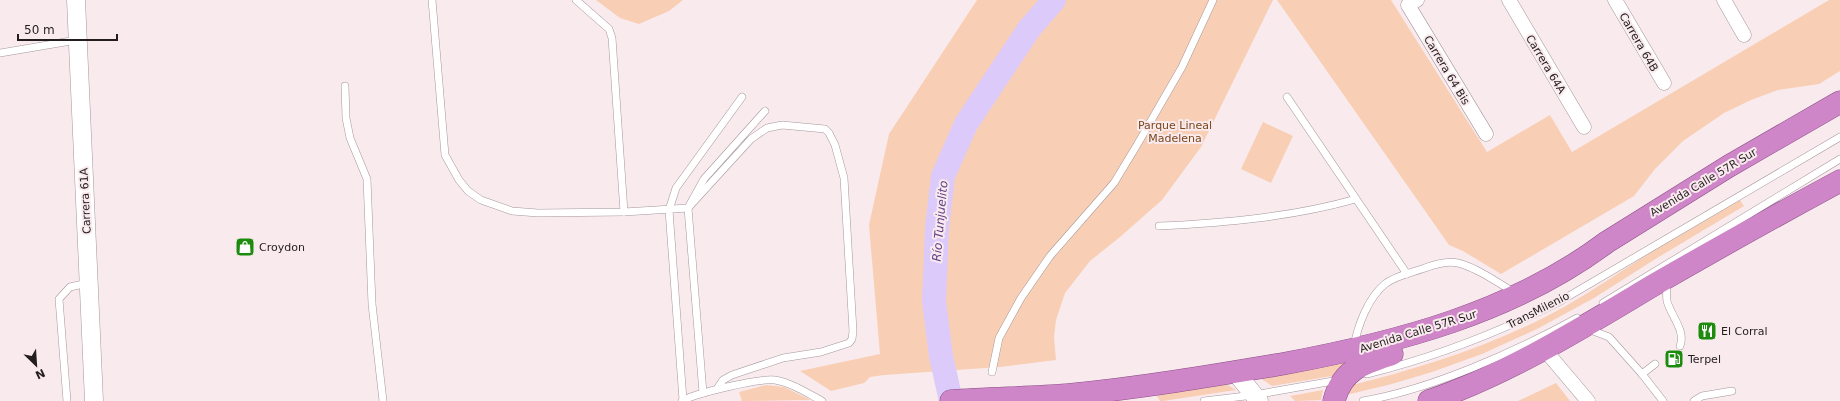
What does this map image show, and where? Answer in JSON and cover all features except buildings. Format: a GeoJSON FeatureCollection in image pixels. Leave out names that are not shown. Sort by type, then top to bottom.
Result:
{"type":"FeatureCollection","features":[{"type":"Feature","properties":{"kind":"highway","name":"Avenida Calle 57R Sur"},"geometry":{"type":"LineString","coordinates":[[951,401],[1086,393],[1234,372],[1353,350],[1445,324],[1518,295],[1590,254],[1730,164],[1840,102]]}},
{"type":"Feature","properties":{"kind":"highway"},"geometry":{"type":"LineString","coordinates":[[1429,401],[1499,372],[1544,349],[1584,321],[1667,278],[1738,236],[1840,181]]}},
{"type":"Feature","properties":{"kind":"highway"},"geometry":{"type":"LineString","coordinates":[[1334,401],[1343,379],[1356,368],[1366,363],[1470,327],[1539,298],[1579,270],[1607,242]]}},
{"type":"Feature","properties":{"kind":"street","name":"Carrera 61A"},"geometry":{"type":"LineString","coordinates":[[76,0],[94,401]]}},
{"type":"Feature","properties":{"kind":"street","name":"Carrera 64A"},"geometry":{"type":"LineString","coordinates":[[1509,0],[1584,127]]}},
{"type":"Feature","properties":{"kind":"street","name":"Carrera 64B"},"geometry":{"type":"LineString","coordinates":[[1615,0],[1664,83]]}},
{"type":"Feature","properties":{"kind":"street"},"geometry":{"type":"LineString","coordinates":[[1724,0],[1744,35]]}},
{"type":"Feature","properties":{"kind":"street","name":"Carrera 64 Bis"},"geometry":{"type":"LineString","coordinates":[[1412,3],[1486,134]]}},
{"type":"Feature","properties":{"kind":"street"},"geometry":{"type":"LineString","coordinates":[[1544,349],[1588,401]]}},
{"type":"Feature","properties":{"kind":"street"},"geometry":{"type":"LineString","coordinates":[[1234,372],[1257,398]]}},
{"type":"Feature","properties":{"kind":"lane"},"geometry":{"type":"LineString","coordinates":[[432,0],[445,155],[459,180],[468,191],[481,200],[512,211],[538,213],[624,212],[688,208],[751,139],[766,128],[782,125],[818,127],[825,129],[829,133],[835,145],[844,178],[853,331],[852,339],[849,343],[821,352],[783,358],[732,375],[724,380],[718,389]]}},
{"type":"Feature","properties":{"kind":"lane"},"geometry":{"type":"LineString","coordinates":[[576,0],[609,28],[612,38],[624,212]]}},
{"type":"Feature","properties":{"kind":"lane"},"geometry":{"type":"LineString","coordinates":[[992,372],[999,338],[1021,298],[1050,256],[1114,183],[1182,66],[1213,0]]}},
{"type":"Feature","properties":{"kind":"lane"},"geometry":{"type":"LineString","coordinates":[[0,53],[78,40]]}},
{"type":"Feature","properties":{"kind":"lane"},"geometry":{"type":"LineString","coordinates":[[345,86],[346,118],[350,138],[367,179],[372,304],[383,401]]}},
{"type":"Feature","properties":{"kind":"lane"},"geometry":{"type":"LineString","coordinates":[[742,97],[676,188],[669,210],[683,400],[718,389],[773,380],[787,383],[822,401]]}},
{"type":"Feature","properties":{"kind":"lane"},"geometry":{"type":"LineString","coordinates":[[1287,97],[1407,274]]}},
{"type":"Feature","properties":{"kind":"lane"},"geometry":{"type":"LineString","coordinates":[[703,393],[688,208],[704,179],[765,111]]}},
{"type":"Feature","properties":{"kind":"lane","name":"TransMilenio"},"geometry":{"type":"LineString","coordinates":[[1204,401],[1257,398],[1343,379],[1413,360],[1472,340],[1530,316],[1557,302],[1840,137]]}},
{"type":"Feature","properties":{"kind":"lane"},"geometry":{"type":"LineString","coordinates":[[1596,307],[1840,159]]}},
{"type":"Feature","properties":{"kind":"lane"},"geometry":{"type":"LineString","coordinates":[[1159,226],[1222,223],[1327,207],[1356,199]]}},
{"type":"Feature","properties":{"kind":"lane"},"geometry":{"type":"LineString","coordinates":[[1353,350],[1356,334],[1370,304],[1386,284],[1407,274],[1444,262],[1456,262],[1518,295]]}},
{"type":"Feature","properties":{"kind":"lane"},"geometry":{"type":"LineString","coordinates":[[1667,278],[1667,301],[1679,328],[1682,340],[1680,346]]}},
{"type":"Feature","properties":{"kind":"lane"},"geometry":{"type":"LineString","coordinates":[[67,401],[59,299],[70,287],[88,283]]}},
{"type":"Feature","properties":{"kind":"lane"},"geometry":{"type":"LineString","coordinates":[[1363,401],[1406,390],[1445,377],[1584,321],[1609,337],[1642,374],[1663,401]]}},
{"type":"Feature","properties":{"kind":"lane"},"geometry":{"type":"LineString","coordinates":[[1642,374],[1656,364]]}},
{"type":"Feature","properties":{"kind":"lane"},"geometry":{"type":"LineString","coordinates":[[1694,401],[1702,396],[1732,391]]}},
{"type":"Feature","properties":{"kind":"green space"},"geometry":{"type":"Polygon","coordinates":[[[596,0],[683,0],[669,11],[639,24],[620,18],[596,0]]]}},
{"type":"Feature","properties":{"kind":"green space","name":"Parque Lineal Madelena"},"geometry":{"type":"Polygon","coordinates":[[[977,0],[1273,0],[1201,147],[1162,200],[1090,261],[1065,293],[1056,320],[1054,337],[1056,360],[1000,367],[884,375],[870,377],[864,383],[831,391],[800,371],[880,354],[869,225],[889,134],[977,0]]]}},
{"type":"Feature","properties":{"kind":"green space"},"geometry":{"type":"Polygon","coordinates":[[[1277,0],[1391,0],[1487,152],[1550,115],[1572,152],[1829,0],[1840,0],[1840,71],[1819,84],[1778,90],[1751,100],[1724,113],[1683,141],[1655,169],[1634,196],[1501,274],[1463,251],[1449,245],[1277,0]]]}},
{"type":"Feature","properties":{"kind":"green space"},"geometry":{"type":"Polygon","coordinates":[[[1263,122],[1293,136],[1271,183],[1241,169],[1263,122]]]}},
{"type":"Feature","properties":{"kind":"green space"},"geometry":{"type":"Polygon","coordinates":[[[1740,200],[1744,206],[1594,298],[1537,329],[1482,354],[1432,372],[1392,384],[1346,395],[1348,386],[1459,354],[1486,344],[1539,320],[1576,300],[1669,241],[1740,200]]]}},
{"type":"Feature","properties":{"kind":"green space"},"geometry":{"type":"Polygon","coordinates":[[[1360,359],[1338,375],[1272,386],[1257,376],[1360,359]]]}},
{"type":"Feature","properties":{"kind":"green space"},"geometry":{"type":"Polygon","coordinates":[[[1223,382],[1236,390],[1163,401],[1160,401],[1154,391],[1223,382]]]}},
{"type":"Feature","properties":{"kind":"green space"},"geometry":{"type":"Polygon","coordinates":[[[1556,383],[1570,401],[1518,401],[1556,383]]]}},
{"type":"Feature","properties":{"kind":"green space"},"geometry":{"type":"Polygon","coordinates":[[[766,385],[784,387],[811,400],[742,401],[739,392],[766,385]]]}},
{"type":"Feature","properties":{"kind":"green space"},"geometry":{"type":"Polygon","coordinates":[[[1323,390],[1321,400],[1295,401],[1290,396],[1323,390]]]}},
{"type":"Feature","properties":{"kind":"waterway","name":"Río Tunjuelito"},"geometry":{"type":"LineString","coordinates":[[951,401],[941,356],[934,302],[937,228],[943,176],[966,124],[1029,29],[1054,0]]}},
{"type":"Feature","properties":{"kind":"place","name":"Croydon"},"geometry":{"type":"Point","coordinates":[245,247]}},
{"type":"Feature","properties":{"kind":"place","name":"El Corral"},"geometry":{"type":"Point","coordinates":[1707,331]}},
{"type":"Feature","properties":{"kind":"place","name":"Terpel"},"geometry":{"type":"Point","coordinates":[1674,359]}}]}
